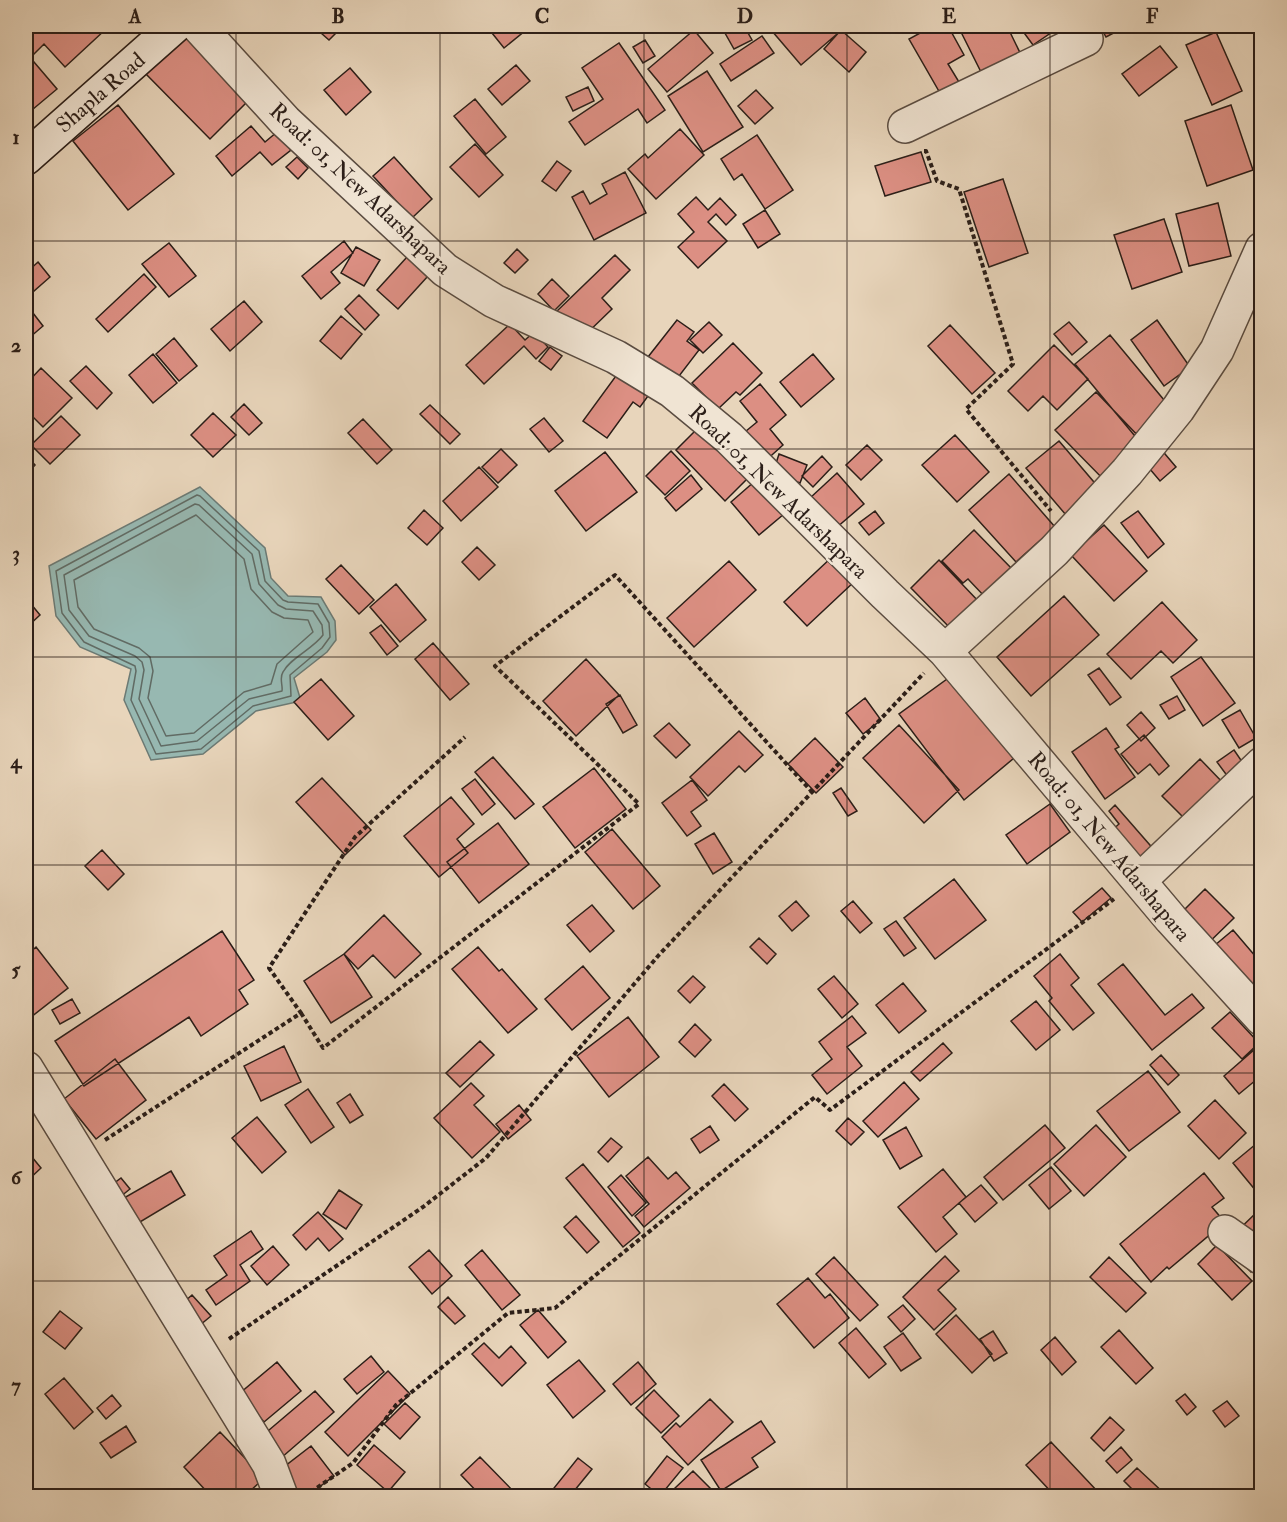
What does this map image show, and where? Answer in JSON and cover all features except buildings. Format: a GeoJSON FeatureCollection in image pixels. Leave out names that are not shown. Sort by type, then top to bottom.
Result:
{"type":"FeatureCollection","features":[{"type":"Feature","properties":{"kind":"street","name":"Shapla Road"},"geometry":{"type":"LineString","coordinates":[[26,158],[175,26]]}},
{"type":"Feature","properties":{"kind":"street","name":"Road: 01, New Adarshapara"},"geometry":{"type":"LineString","coordinates":[[198,26],[285,121],[445,270],[494,302],[616,357],[672,391],[729,438],[945,651],[1139,881],[1262,1019]]}},
{"type":"Feature","properties":{"kind":"street"},"geometry":{"type":"LineString","coordinates":[[905,126],[1086,39],[1078,26]]}},
{"type":"Feature","properties":{"kind":"street"},"geometry":{"type":"LineString","coordinates":[[945,651],[1054,551],[1127,472],[1184,399],[1217,350],[1262,249]]}},
{"type":"Feature","properties":{"kind":"street"},"geometry":{"type":"LineString","coordinates":[[1139,881],[1262,764]]}},
{"type":"Feature","properties":{"kind":"street"},"geometry":{"type":"LineString","coordinates":[[26,1068],[269,1464],[281,1497]]}},
{"type":"Feature","properties":{"kind":"street"},"geometry":{"type":"LineString","coordinates":[[1225,1232],[1262,1258]]}},
{"type":"Feature","properties":{"kind":"path"},"geometry":{"type":"LineString","coordinates":[[905,126],[915,149],[926,151],[937,182],[959,189],[1014,364],[966,410],[1070,533]]}},
{"type":"Feature","properties":{"kind":"path"},"geometry":{"type":"LineString","coordinates":[[465,737],[355,837],[269,968],[323,1048],[639,804],[495,666],[615,575],[812,792]]}},
{"type":"Feature","properties":{"kind":"path"},"geometry":{"type":"LineString","coordinates":[[203,1356],[423,1207],[486,1158],[658,956],[945,651]]}},
{"type":"Feature","properties":{"kind":"path"},"geometry":{"type":"LineString","coordinates":[[305,1497],[353,1463],[396,1405],[508,1313],[555,1308],[815,1096],[830,1110],[1139,881]]}},
{"type":"Feature","properties":{"kind":"path"},"geometry":{"type":"LineString","coordinates":[[80,1156],[301,1013]]}},
{"type":"Feature","properties":{"kind":"water"},"geometry":{"type":"Polygon","coordinates":[[[200,487],[265,548],[271,578],[288,596],[321,597],[335,621],[336,640],[327,652],[294,678],[301,701],[256,711],[203,754],[151,760],[124,700],[131,669],[80,647],[56,616],[49,566],[200,487]]]}}]}
